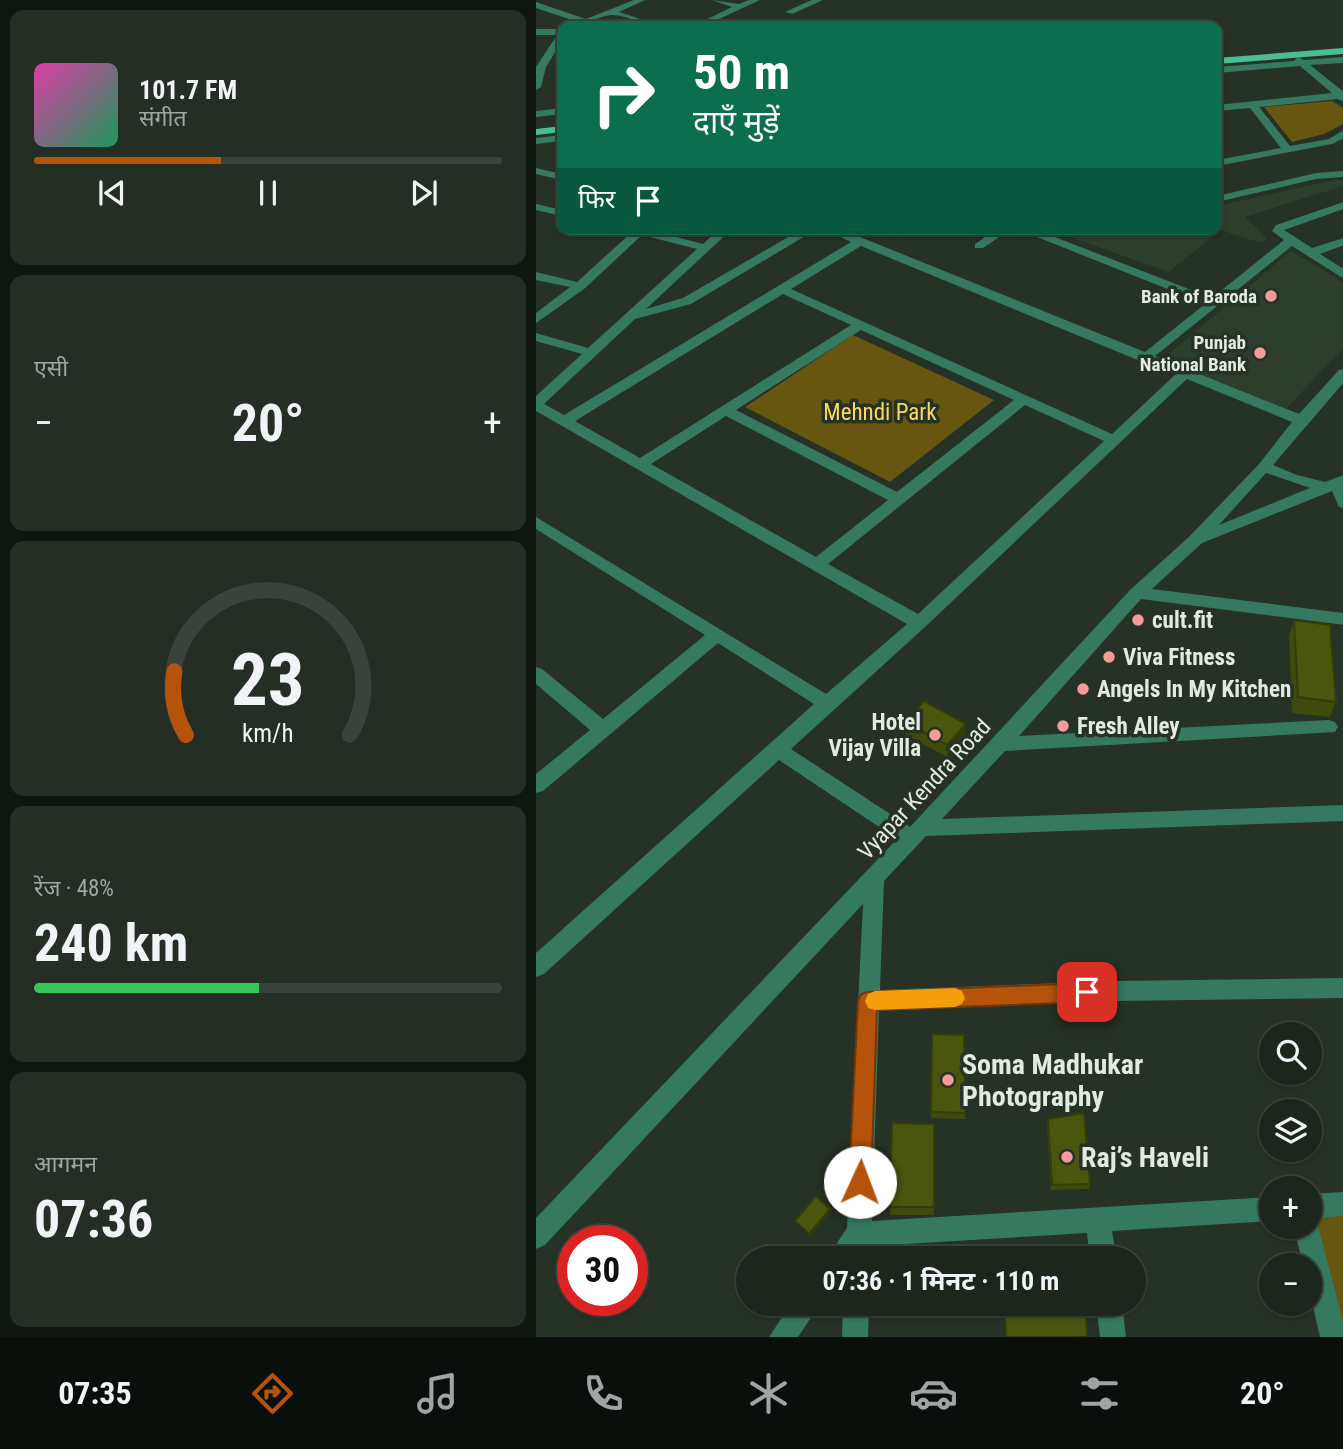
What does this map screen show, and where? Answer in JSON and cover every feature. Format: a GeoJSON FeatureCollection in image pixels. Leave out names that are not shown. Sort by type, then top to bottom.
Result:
{"type":"FeatureCollection","features":[{"type":"Feature","properties":{"kind":"main road"},"geometry":{"type":"LineString","coordinates":[[1222,55],[1343,45]]}},
{"type":"Feature","properties":{"kind":"main road"},"geometry":{"type":"LineString","coordinates":[[1222,61],[1343,51]]}},
{"type":"Feature","properties":{"kind":"main road"},"geometry":{"type":"LineString","coordinates":[[539,127],[557,123]]}},
{"type":"Feature","properties":{"kind":"main road"},"geometry":{"type":"LineString","coordinates":[[539,127],[557,129]]}},
{"type":"Feature","properties":{"kind":"street"},"geometry":{"type":"LineString","coordinates":[[588,21],[641,0]]}},
{"type":"Feature","properties":{"kind":"street"},"geometry":{"type":"LineString","coordinates":[[716,0],[740,7]]}},
{"type":"Feature","properties":{"kind":"street"},"geometry":{"type":"LineString","coordinates":[[708,21],[756,0]]}},
{"type":"Feature","properties":{"kind":"street"},"geometry":{"type":"LineString","coordinates":[[789,12],[819,0]]}},
{"type":"Feature","properties":{"kind":"street"},"geometry":{"type":"LineString","coordinates":[[536,5],[583,21]]}},
{"type":"Feature","properties":{"kind":"street"},"geometry":{"type":"LineString","coordinates":[[610,12],[641,21]]}},
{"type":"Feature","properties":{"kind":"street"},"geometry":{"type":"LineString","coordinates":[[536,32],[557,33]]}},
{"type":"Feature","properties":{"kind":"street"},"geometry":{"type":"LineString","coordinates":[[536,88],[538,67],[557,40]]}},
{"type":"Feature","properties":{"kind":"street"},"geometry":{"type":"LineString","coordinates":[[1293,55],[1342,97]]}},
{"type":"Feature","properties":{"kind":"street"},"geometry":{"type":"LineString","coordinates":[[1222,70],[1343,60]]}},
{"type":"Feature","properties":{"kind":"street"},"geometry":{"type":"LineString","coordinates":[[1222,107],[1342,97]]}},
{"type":"Feature","properties":{"kind":"street"},"geometry":{"type":"LineString","coordinates":[[1252,104],[1287,149]]}},
{"type":"Feature","properties":{"kind":"street"},"geometry":{"type":"LineString","coordinates":[[536,141],[539,127],[557,114]]}},
{"type":"Feature","properties":{"kind":"street"},"geometry":{"type":"LineString","coordinates":[[539,127],[557,136]]}},
{"type":"Feature","properties":{"kind":"street"},"geometry":{"type":"LineString","coordinates":[[536,148],[539,127]]}},
{"type":"Feature","properties":{"kind":"street"},"geometry":{"type":"LineString","coordinates":[[1222,160],[1332,141],[1343,133]]}},
{"type":"Feature","properties":{"kind":"street"},"geometry":{"type":"LineString","coordinates":[[536,171],[557,176]]}},
{"type":"Feature","properties":{"kind":"street"},"geometry":{"type":"LineString","coordinates":[[1222,198],[1316,176],[1343,174]]}},
{"type":"Feature","properties":{"kind":"street"},"geometry":{"type":"LineString","coordinates":[[1343,205],[1280,228],[1280,234],[1343,275]]}},
{"type":"Feature","properties":{"kind":"street"},"geometry":{"type":"LineString","coordinates":[[536,207],[557,212]]}},
{"type":"Feature","properties":{"kind":"street"},"geometry":{"type":"LineString","coordinates":[[536,320],[580,286],[631,235]]}},
{"type":"Feature","properties":{"kind":"street"},"geometry":{"type":"LineString","coordinates":[[655,235],[706,248]]}},
{"type":"Feature","properties":{"kind":"street"},"geometry":{"type":"LineString","coordinates":[[720,235],[536,404],[563,422],[919,623]]}},
{"type":"Feature","properties":{"kind":"street"},"geometry":{"type":"LineString","coordinates":[[629,318],[686,301],[801,235]]}},
{"type":"Feature","properties":{"kind":"street"},"geometry":{"type":"LineString","coordinates":[[846,235],[1301,420]]}},
{"type":"Feature","properties":{"kind":"street"},"geometry":{"type":"LineString","coordinates":[[979,246],[996,235]]}},
{"type":"Feature","properties":{"kind":"street"},"geometry":{"type":"LineString","coordinates":[[1038,235],[1213,303]]}},
{"type":"Feature","properties":{"kind":"street"},"geometry":{"type":"LineString","coordinates":[[563,422],[861,241]]}},
{"type":"Feature","properties":{"kind":"street"},"geometry":{"type":"LineString","coordinates":[[1145,358],[1291,241]]}},
{"type":"Feature","properties":{"kind":"street"},"geometry":{"type":"LineString","coordinates":[[1310,253],[1343,241]]}},
{"type":"Feature","properties":{"kind":"street"},"geometry":{"type":"LineString","coordinates":[[536,276],[580,286]]}},
{"type":"Feature","properties":{"kind":"street"},"geometry":{"type":"LineString","coordinates":[[782,289],[1114,440]]}},
{"type":"Feature","properties":{"kind":"street"},"geometry":{"type":"LineString","coordinates":[[639,465],[860,325]]}},
{"type":"Feature","properties":{"kind":"street"},"geometry":{"type":"LineString","coordinates":[[536,337],[592,353]]}},
{"type":"Feature","properties":{"kind":"street","name":"Vyapar Kendra Road"},"geometry":{"type":"LineString","coordinates":[[536,1236],[1000,744],[1137,593],[1196,540],[1264,467],[1343,373]]}},
{"type":"Feature","properties":{"kind":"street"},"geometry":{"type":"LineString","coordinates":[[536,967],[919,623],[1184,374]]}},
{"type":"Feature","properties":{"kind":"street"},"geometry":{"type":"LineString","coordinates":[[816,565],[1024,399]]}},
{"type":"Feature","properties":{"kind":"street"},"geometry":{"type":"LineString","coordinates":[[725,410],[898,499]]}},
{"type":"Feature","properties":{"kind":"street"},"geometry":{"type":"LineString","coordinates":[[1264,467],[1293,479],[1335,483]]}},
{"type":"Feature","properties":{"kind":"street"},"geometry":{"type":"LineString","coordinates":[[1335,483],[1343,503]]}},
{"type":"Feature","properties":{"kind":"street"},"geometry":{"type":"LineString","coordinates":[[1196,540],[1335,483]]}},
{"type":"Feature","properties":{"kind":"street"},"geometry":{"type":"LineString","coordinates":[[536,522],[827,703]]}},
{"type":"Feature","properties":{"kind":"street"},"geometry":{"type":"LineString","coordinates":[[1137,593],[1343,619]]}},
{"type":"Feature","properties":{"kind":"street"},"geometry":{"type":"LineString","coordinates":[[536,785],[718,635]]}},
{"type":"Feature","properties":{"kind":"street"},"geometry":{"type":"LineString","coordinates":[[536,674],[602,729]]}},
{"type":"Feature","properties":{"kind":"street"},"geometry":{"type":"LineString","coordinates":[[1000,744],[1329,727]]}},
{"type":"Feature","properties":{"kind":"street"},"geometry":{"type":"LineString","coordinates":[[778,750],[915,833],[1343,813]]}},
{"type":"Feature","properties":{"kind":"street"},"geometry":{"type":"LineString","coordinates":[[874,877],[858,1246],[1098,1219],[1259,1210]]}},
{"type":"Feature","properties":{"kind":"street"},"geometry":{"type":"LineString","coordinates":[[868,1001],[1114,991],[1343,988]]}},
{"type":"Feature","properties":{"kind":"street"},"geometry":{"type":"LineString","coordinates":[[1322,1205],[1343,1204]]}},
{"type":"Feature","properties":{"kind":"street"},"geometry":{"type":"LineString","coordinates":[[1098,1219],[1101,1246]]}},
{"type":"Feature","properties":{"kind":"street"},"geometry":{"type":"LineString","coordinates":[[1310,1239],[1333,1337]]}},
{"type":"Feature","properties":{"kind":"street"},"geometry":{"type":"LineString","coordinates":[[782,1337],[798,1316]]}},
{"type":"Feature","properties":{"kind":"street"},"geometry":{"type":"LineString","coordinates":[[856,1316],[856,1337]]}},
{"type":"Feature","properties":{"kind":"street"},"geometry":{"type":"LineString","coordinates":[[1110,1316],[1113,1337]]}},
{"type":"Feature","properties":{"kind":"shaded area"},"geometry":{"type":"Polygon","coordinates":[[[1343,180],[1343,186],[1245,217],[1267,238],[1262,243],[1222,231],[1222,205],[1343,180]]]}},
{"type":"Feature","properties":{"kind":"shaded area"},"geometry":{"type":"Polygon","coordinates":[[[1064,235],[1214,235],[1169,272],[1064,235]]]}},
{"type":"Feature","properties":{"kind":"shaded area"},"geometry":{"type":"Polygon","coordinates":[[[1291,251],[1343,282],[1343,348],[1286,409],[1163,359],[1291,251]]]}},
{"type":"Feature","properties":{"kind":"green space"},"geometry":{"type":"Polygon","coordinates":[[[1332,101],[1343,108],[1343,124],[1324,134],[1292,142],[1264,107],[1332,101]]]}},
{"type":"Feature","properties":{"kind":"green space","name":"Mehndi Park"},"geometry":{"type":"Polygon","coordinates":[[[853,335],[994,400],[890,482],[745,407],[853,335]]]}},
{"type":"Feature","properties":{"kind":"green space"},"geometry":{"type":"Polygon","coordinates":[[[1343,1204],[1343,1337],[1333,1337],[1322,1290],[1322,1253],[1313,1253],[1310,1239],[1322,1239],[1322,1205],[1343,1204]]]}},
{"type":"Feature","properties":{"kind":"building"},"geometry":{"type":"Polygon","coordinates":[[[1294,620],[1330,625],[1336,702],[1298,697],[1294,620]]]}},
{"type":"Feature","properties":{"kind":"building"},"geometry":{"type":"Polygon","coordinates":[[[924,701],[966,724],[947,745],[905,722],[924,701]]]}},
{"type":"Feature","properties":{"kind":"building","name":"Soma Madhukar Photography"},"geometry":{"type":"Polygon","coordinates":[[[932,1034],[964,1035],[965,1113],[931,1112],[932,1034]]]}},
{"type":"Feature","properties":{"kind":"building","name":"Raj’s Haveli"},"geometry":{"type":"Polygon","coordinates":[[[1084,1113],[1090,1184],[1052,1185],[1048,1119],[1084,1113]]]}},
{"type":"Feature","properties":{"kind":"building"},"geometry":{"type":"Polygon","coordinates":[[[892,1123],[934,1124],[934,1207],[890,1207],[892,1123]]]}},
{"type":"Feature","properties":{"kind":"building"},"geometry":{"type":"Polygon","coordinates":[[[816,1196],[830,1209],[809,1234],[795,1221],[816,1196]]]}},
{"type":"Feature","properties":{"kind":"building"},"geometry":{"type":"Polygon","coordinates":[[[1005,1316],[1086,1317],[1087,1337],[1006,1337],[1005,1316]]]}},
{"type":"Feature","properties":{"kind":"slow traffic"},"geometry":{"type":"LineString","coordinates":[[875,1001],[955,998]]}},
{"type":"Feature","properties":{"kind":"place","name":"Bank of Baroda"},"geometry":{"type":"Point","coordinates":[1271,296]}},
{"type":"Feature","properties":{"kind":"place","name":"Punjab National Bank"},"geometry":{"type":"Point","coordinates":[1260,353]}},
{"type":"Feature","properties":{"kind":"place","name":"cult.fit"},"geometry":{"type":"Point","coordinates":[1138,620]}},
{"type":"Feature","properties":{"kind":"place","name":"Viva Fitness"},"geometry":{"type":"Point","coordinates":[1109,657]}},
{"type":"Feature","properties":{"kind":"place","name":"Angels In My Kitchen"},"geometry":{"type":"Point","coordinates":[1083,689]}},
{"type":"Feature","properties":{"kind":"place","name":"Fresh Alley"},"geometry":{"type":"Point","coordinates":[1063,726]}},
{"type":"Feature","properties":{"kind":"place","name":"Hotel Vijay Villa"},"geometry":{"type":"Point","coordinates":[935,735]}},
{"type":"Feature","properties":{"kind":"place","name":"Soma Madhukar Photography"},"geometry":{"type":"Point","coordinates":[948,1080]}},
{"type":"Feature","properties":{"kind":"place","name":"Raj’s Haveli"},"geometry":{"type":"Point","coordinates":[1067,1157]}},
{"type":"Feature","properties":{"kind":"route"},"geometry":{"type":"LineString","coordinates":[[860,1182],[868,1001],[1087,992]]}}]}
